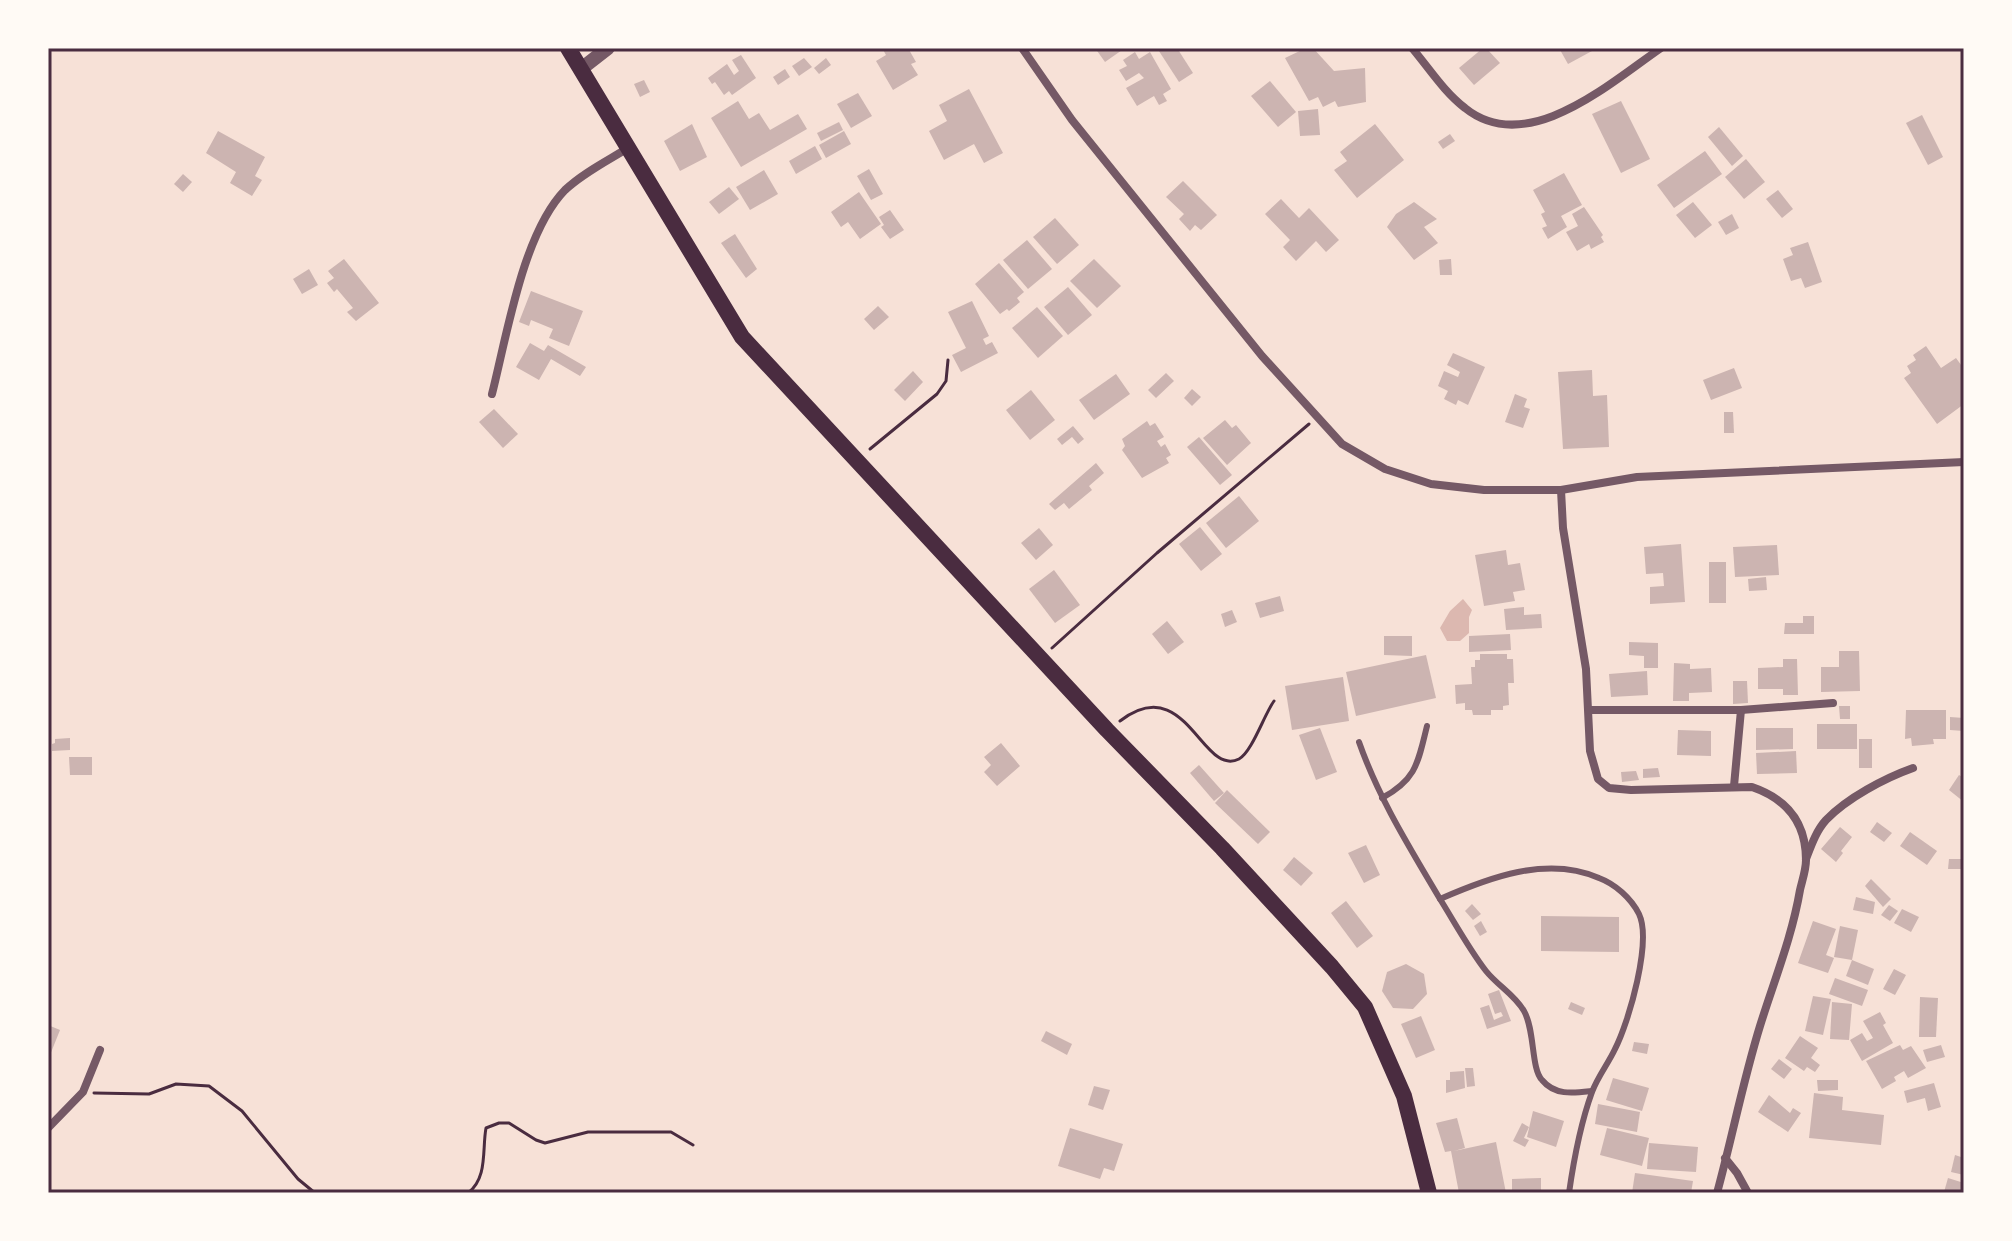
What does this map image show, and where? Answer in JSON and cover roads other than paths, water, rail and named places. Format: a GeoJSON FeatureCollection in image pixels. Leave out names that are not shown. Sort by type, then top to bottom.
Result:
{"type":"FeatureCollection","features":[{"type":"Feature","properties":{"kind":"main road"},"geometry":{"type":"LineString","coordinates":[[568,48],[742,337],[1107,730],[1222,848],[1365,1007],[1404,1096],[1429,1193]]}},
{"type":"Feature","properties":{"kind":"street"},"geometry":{"type":"LineString","coordinates":[[581,69],[608,48]]}},
{"type":"Feature","properties":{"kind":"street"},"geometry":{"type":"LineString","coordinates":[[1022,48],[1072,120],[1262,356],[1342,444],[1385,469],[1431,484],[1484,490],[1561,490],[1637,477],[1964,462]]}},
{"type":"Feature","properties":{"kind":"street"},"geometry":{"type":"LineString","coordinates":[[1412,48],[1466,110],[1501,124],[1520,126],[1546,119],[1593,94],[1661,48]]}},
{"type":"Feature","properties":{"kind":"street"},"geometry":{"type":"LineString","coordinates":[[492,394],[524,271],[535,239],[550,211],[566,190],[628,148]]}},
{"type":"Feature","properties":{"kind":"street"},"geometry":{"type":"LineString","coordinates":[[1561,490],[1563,528],[1586,669],[1590,751],[1598,779],[1609,788],[1667,791],[1734,786],[1767,792],[1788,807],[1797,819],[1806,860]]}},
{"type":"Feature","properties":{"kind":"street"},"geometry":{"type":"LineString","coordinates":[[1589,710],[1741,710],[1833,703]]}},
{"type":"Feature","properties":{"kind":"street"},"geometry":{"type":"LineString","coordinates":[[1734,786],[1741,710]]}},
{"type":"Feature","properties":{"kind":"street"},"geometry":{"type":"LineString","coordinates":[[1717,1193],[1759,1028],[1794,924],[1806,860],[1817,832],[1827,819],[1867,790],[1913,768]]}},
{"type":"Feature","properties":{"kind":"street"},"geometry":{"type":"LineString","coordinates":[[48,1128],[83,1092],[100,1050]]}},
{"type":"Feature","properties":{"kind":"street"},"geometry":{"type":"LineString","coordinates":[[1725,1158],[1748,1193]]}},
{"type":"Feature","properties":{"kind":"lane"},"geometry":{"type":"LineString","coordinates":[[1382,798],[1402,787],[1411,777],[1427,726]]}},
{"type":"Feature","properties":{"kind":"lane"},"geometry":{"type":"LineString","coordinates":[[1359,742],[1382,798],[1440,899],[1487,973],[1515,997],[1525,1013],[1532,1029],[1538,1077],[1549,1087],[1567,1094],[1592,1091]]}},
{"type":"Feature","properties":{"kind":"lane"},"geometry":{"type":"LineString","coordinates":[[1440,899],[1482,880],[1546,869],[1577,870],[1602,879],[1627,896],[1640,915],[1644,936],[1638,975],[1615,1050],[1592,1091],[1575,1149],[1569,1193]]}}]}
